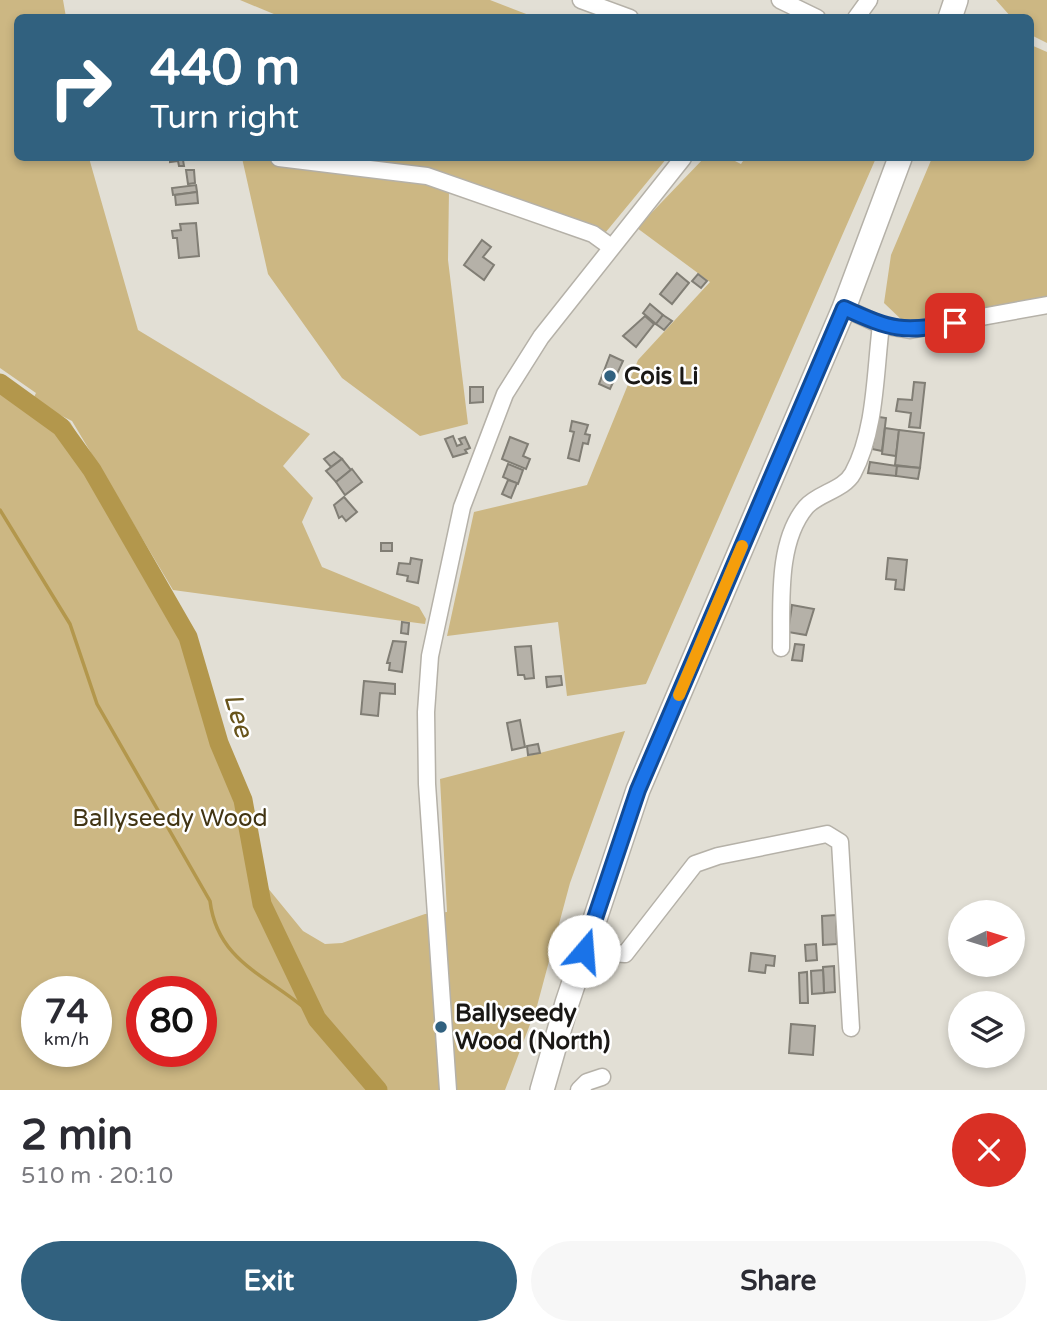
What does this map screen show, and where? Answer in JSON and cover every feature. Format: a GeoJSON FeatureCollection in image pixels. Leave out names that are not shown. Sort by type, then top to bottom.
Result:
{"type":"FeatureCollection","features":[{"type":"Feature","properties":{"kind":"highway"},"geometry":{"type":"LineString","coordinates":[[542,1090],[584,951],[638,790],[844,308],[899,161]]}},
{"type":"Feature","properties":{"kind":"street"},"geometry":{"type":"LineString","coordinates":[[581,0],[619,14]]}},
{"type":"Feature","properties":{"kind":"street"},"geometry":{"type":"LineString","coordinates":[[780,0],[809,14]]}},
{"type":"Feature","properties":{"kind":"street"},"geometry":{"type":"LineString","coordinates":[[304,161],[427,176],[593,234],[611,247]]}},
{"type":"Feature","properties":{"kind":"street"},"geometry":{"type":"LineString","coordinates":[[448,1090],[425,746],[428,672],[439,606],[462,507],[505,394],[541,337],[681,161]]}},
{"type":"Feature","properties":{"kind":"street"},"geometry":{"type":"LineString","coordinates":[[844,308],[881,325],[910,330],[1047,305]]}},
{"type":"Feature","properties":{"kind":"street"},"geometry":{"type":"LineString","coordinates":[[781,648],[783,577],[790,543],[807,506],[852,475],[866,436],[881,325]]}},
{"type":"Feature","properties":{"kind":"street"},"geometry":{"type":"LineString","coordinates":[[584,951],[625,954],[695,864],[718,856],[827,834],[840,842],[851,1028]]}},
{"type":"Feature","properties":{"kind":"street"},"geometry":{"type":"LineString","coordinates":[[579,1090],[587,1082],[602,1077]]}},
{"type":"Feature","properties":{"kind":"green space","name":"Ballyseedy Wood"},"geometry":{"type":"Polygon","coordinates":[[[0,0],[63,0],[65,14],[14,14],[14,161],[90,161],[138,330],[310,434],[283,466],[313,498],[302,522],[322,567],[419,607],[426,619],[425,624],[173,590],[72,421],[58,414],[70,422],[187,621],[222,735],[249,798],[267,887],[303,931],[325,944],[342,943],[425,914],[447,912],[440,779],[625,731],[570,883],[537,1006],[505,1090],[0,1090],[0,375],[33,399],[36,393],[0,368],[0,0]]]}},
{"type":"Feature","properties":{"kind":"green space"},"geometry":{"type":"Polygon","coordinates":[[[240,0],[490,0],[526,14],[274,14],[240,0]]]}},
{"type":"Feature","properties":{"kind":"green space"},"geometry":{"type":"Polygon","coordinates":[[[996,0],[1047,0],[1047,43],[1034,36],[1034,14],[1008,14],[996,0]]]}},
{"type":"Feature","properties":{"kind":"green space"},"geometry":{"type":"Polygon","coordinates":[[[1034,46],[1047,52],[1047,298],[905,323],[884,303],[891,255],[931,161],[1034,161],[1034,46]]]}},
{"type":"Feature","properties":{"kind":"green space"},"geometry":{"type":"Polygon","coordinates":[[[243,161],[665,161],[596,244],[449,190],[448,260],[468,424],[420,436],[342,378],[268,274],[243,161]]]}},
{"type":"Feature","properties":{"kind":"green space"},"geometry":{"type":"Polygon","coordinates":[[[701,161],[735,161],[741,164],[743,161],[875,161],[646,684],[567,696],[558,622],[447,636],[474,512],[587,485],[638,360],[710,282],[637,228],[701,161]]]}},
{"type":"Feature","properties":{"kind":"building"},"geometry":{"type":"Polygon","coordinates":[[[186,170],[194,170],[195,183],[188,184],[186,170]]]}},
{"type":"Feature","properties":{"kind":"building"},"geometry":{"type":"Polygon","coordinates":[[[196,185],[197,192],[173,195],[172,188],[196,185]]]}},
{"type":"Feature","properties":{"kind":"building"},"geometry":{"type":"Polygon","coordinates":[[[197,192],[198,203],[176,205],[175,195],[197,192]]]}},
{"type":"Feature","properties":{"kind":"building"},"geometry":{"type":"Polygon","coordinates":[[[196,223],[199,256],[179,258],[177,238],[173,238],[172,231],[181,230],[180,224],[196,223]]]}},
{"type":"Feature","properties":{"kind":"building"},"geometry":{"type":"Polygon","coordinates":[[[482,240],[491,247],[483,257],[494,265],[484,280],[464,265],[482,240]]]}},
{"type":"Feature","properties":{"kind":"building"},"geometry":{"type":"Polygon","coordinates":[[[677,273],[689,283],[672,304],[660,294],[677,273]]]}},
{"type":"Feature","properties":{"kind":"building"},"geometry":{"type":"Polygon","coordinates":[[[698,274],[707,281],[701,288],[692,281],[698,274]]]}},
{"type":"Feature","properties":{"kind":"building"},"geometry":{"type":"Polygon","coordinates":[[[650,304],[663,315],[656,324],[643,313],[650,304]]]}},
{"type":"Feature","properties":{"kind":"building"},"geometry":{"type":"Polygon","coordinates":[[[663,315],[672,321],[664,330],[656,324],[663,315]]]}},
{"type":"Feature","properties":{"kind":"building"},"geometry":{"type":"Polygon","coordinates":[[[645,316],[654,324],[636,347],[623,336],[645,316]]]}},
{"type":"Feature","properties":{"kind":"building","name":"Cois Li"},"geometry":{"type":"Polygon","coordinates":[[[610,355],[623,361],[610,389],[599,384],[610,355]]]}},
{"type":"Feature","properties":{"kind":"building"},"geometry":{"type":"Polygon","coordinates":[[[914,382],[925,383],[920,428],[909,427],[911,413],[896,411],[898,399],[912,400],[914,382]]]}},
{"type":"Feature","properties":{"kind":"building"},"geometry":{"type":"Polygon","coordinates":[[[470,387],[483,387],[483,402],[470,403],[470,387]]]}},
{"type":"Feature","properties":{"kind":"building"},"geometry":{"type":"Polygon","coordinates":[[[879,417],[886,418],[882,451],[872,449],[879,417]]]}},
{"type":"Feature","properties":{"kind":"building"},"geometry":{"type":"Polygon","coordinates":[[[572,421],[588,425],[585,434],[590,435],[588,444],[583,443],[579,461],[568,458],[574,432],[570,431],[572,421]]]}},
{"type":"Feature","properties":{"kind":"building"},"geometry":{"type":"Polygon","coordinates":[[[885,428],[899,430],[896,456],[882,454],[885,428]]]}},
{"type":"Feature","properties":{"kind":"building"},"geometry":{"type":"Polygon","coordinates":[[[899,430],[924,433],[920,468],[895,465],[899,430]]]}},
{"type":"Feature","properties":{"kind":"building"},"geometry":{"type":"Polygon","coordinates":[[[453,436],[457,446],[462,444],[459,439],[465,437],[470,448],[465,450],[467,453],[453,457],[445,439],[453,436]]]}},
{"type":"Feature","properties":{"kind":"building"},"geometry":{"type":"Polygon","coordinates":[[[510,437],[528,444],[523,456],[530,459],[526,469],[502,459],[510,437]]]}},
{"type":"Feature","properties":{"kind":"building"},"geometry":{"type":"Polygon","coordinates":[[[334,452],[342,459],[331,467],[324,459],[334,452]]]}},
{"type":"Feature","properties":{"kind":"building"},"geometry":{"type":"Polygon","coordinates":[[[342,459],[351,470],[336,482],[326,471],[342,459]]]}},
{"type":"Feature","properties":{"kind":"building"},"geometry":{"type":"Polygon","coordinates":[[[870,462],[897,466],[896,476],[868,473],[870,462]]]}},
{"type":"Feature","properties":{"kind":"building"},"geometry":{"type":"Polygon","coordinates":[[[508,464],[523,470],[518,484],[503,477],[508,464]]]}},
{"type":"Feature","properties":{"kind":"building"},"geometry":{"type":"Polygon","coordinates":[[[897,466],[920,468],[918,479],[896,476],[897,466]]]}},
{"type":"Feature","properties":{"kind":"building"},"geometry":{"type":"Polygon","coordinates":[[[352,469],[362,482],[345,495],[336,482],[352,469]]]}},
{"type":"Feature","properties":{"kind":"building"},"geometry":{"type":"Polygon","coordinates":[[[508,480],[517,483],[511,498],[502,494],[508,480]]]}},
{"type":"Feature","properties":{"kind":"building"},"geometry":{"type":"Polygon","coordinates":[[[344,497],[357,512],[346,521],[342,516],[339,518],[334,505],[344,497]]]}},
{"type":"Feature","properties":{"kind":"building"},"geometry":{"type":"Polygon","coordinates":[[[381,543],[392,543],[392,551],[381,551],[381,543]]]}},
{"type":"Feature","properties":{"kind":"building"},"geometry":{"type":"Polygon","coordinates":[[[411,558],[422,560],[418,583],[407,581],[408,576],[397,574],[399,563],[410,564],[411,558]]]}},
{"type":"Feature","properties":{"kind":"building"},"geometry":{"type":"Polygon","coordinates":[[[888,558],[907,560],[904,590],[895,589],[896,580],[886,579],[888,558]]]}},
{"type":"Feature","properties":{"kind":"building"},"geometry":{"type":"Polygon","coordinates":[[[792,605],[814,609],[806,635],[788,632],[792,605]]]}},
{"type":"Feature","properties":{"kind":"building"},"geometry":{"type":"Polygon","coordinates":[[[402,622],[409,623],[408,634],[401,633],[402,622]]]}},
{"type":"Feature","properties":{"kind":"building"},"geometry":{"type":"Polygon","coordinates":[[[393,641],[406,642],[402,672],[389,670],[390,663],[387,663],[393,641]]]}},
{"type":"Feature","properties":{"kind":"building"},"geometry":{"type":"Polygon","coordinates":[[[795,644],[804,645],[802,661],[792,660],[795,644]]]}},
{"type":"Feature","properties":{"kind":"building"},"geometry":{"type":"Polygon","coordinates":[[[531,646],[534,678],[525,679],[524,675],[518,675],[515,647],[531,646]]]}},
{"type":"Feature","properties":{"kind":"building"},"geometry":{"type":"Polygon","coordinates":[[[561,676],[562,685],[547,687],[546,677],[561,676]]]}},
{"type":"Feature","properties":{"kind":"building"},"geometry":{"type":"Polygon","coordinates":[[[364,681],[395,684],[395,694],[380,693],[378,716],[361,714],[364,681]]]}},
{"type":"Feature","properties":{"kind":"building"},"geometry":{"type":"Polygon","coordinates":[[[520,720],[525,747],[512,750],[507,723],[520,720]]]}},
{"type":"Feature","properties":{"kind":"building"},"geometry":{"type":"Polygon","coordinates":[[[538,744],[540,753],[528,755],[527,746],[538,744]]]}},
{"type":"Feature","properties":{"kind":"building"},"geometry":{"type":"Polygon","coordinates":[[[836,915],[837,944],[823,945],[822,916],[836,915]]]}},
{"type":"Feature","properties":{"kind":"building"},"geometry":{"type":"Polygon","coordinates":[[[816,944],[817,960],[806,961],[805,945],[816,944]]]}},
{"type":"Feature","properties":{"kind":"building"},"geometry":{"type":"Polygon","coordinates":[[[751,953],[775,956],[774,966],[766,965],[765,973],[749,971],[751,953]]]}},
{"type":"Feature","properties":{"kind":"building"},"geometry":{"type":"Polygon","coordinates":[[[834,966],[835,992],[824,993],[823,967],[834,966]]]}},
{"type":"Feature","properties":{"kind":"building"},"geometry":{"type":"Polygon","coordinates":[[[823,970],[824,993],[812,994],[811,971],[823,970]]]}},
{"type":"Feature","properties":{"kind":"building"},"geometry":{"type":"Polygon","coordinates":[[[807,972],[808,1003],[800,1003],[799,973],[807,972]]]}},
{"type":"Feature","properties":{"kind":"building"},"geometry":{"type":"Polygon","coordinates":[[[791,1024],[815,1026],[813,1055],[789,1053],[791,1024]]]}},
{"type":"Feature","properties":{"kind":"waterway","name":"Lee"},"geometry":{"type":"LineString","coordinates":[[0,383],[61,427],[92,470],[188,637],[219,743],[243,800],[262,904],[317,1019],[378,1090]]}},
{"type":"Feature","properties":{"kind":"waterway"},"geometry":{"type":"LineString","coordinates":[[0,510],[70,624],[97,704],[210,901],[215,923],[224,941],[250,969],[317,1019]]}},
{"type":"Feature","properties":{"kind":"slow traffic"},"geometry":{"type":"LineString","coordinates":[[679,695],[742,546]]}},
{"type":"Feature","properties":{"kind":"place","name":"Cois Li"},"geometry":{"type":"Point","coordinates":[610,376]}},
{"type":"Feature","properties":{"kind":"place","name":"Ballyseedy Wood (North)"},"geometry":{"type":"Point","coordinates":[441,1027]}},
{"type":"Feature","properties":{"kind":"route"},"geometry":{"type":"LineString","coordinates":[[584,951],[638,790],[844,308],[894,329],[910,330],[955,323]]}}]}
